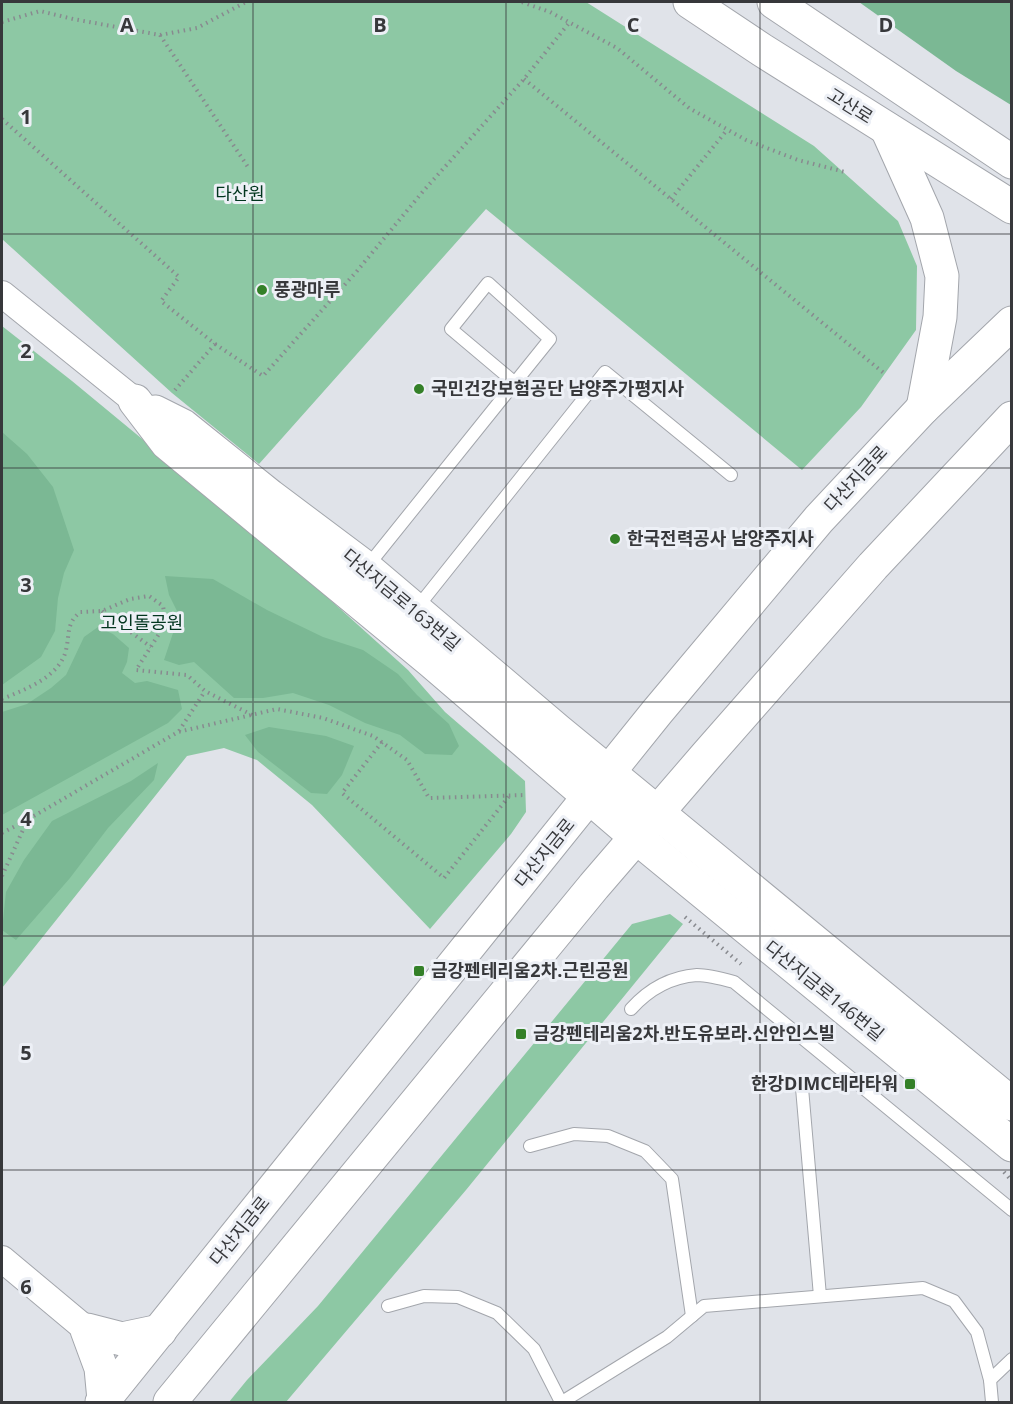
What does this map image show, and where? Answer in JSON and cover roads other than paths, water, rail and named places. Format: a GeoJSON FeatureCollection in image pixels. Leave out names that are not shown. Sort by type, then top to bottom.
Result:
{"type":"FeatureCollection","features":[{"type":"Feature","properties":{"kind":"street","name":"고산로"},"geometry":{"type":"LineString","coordinates":[[690,2],[1011,207]]}},
{"type":"Feature","properties":{"kind":"street"},"geometry":{"type":"LineString","coordinates":[[774,2],[1011,162]]}},
{"type":"Feature","properties":{"kind":"street"},"geometry":{"type":"LineString","coordinates":[[887,129],[927,218],[942,276],[940,317],[923,408]]}},
{"type":"Feature","properties":{"kind":"street"},"geometry":{"type":"LineString","coordinates":[[975,138],[1011,143]]}},
{"type":"Feature","properties":{"kind":"street","name":"다산지금로163번길"},"geometry":{"type":"LineString","coordinates":[[2,294],[135,401],[183,426],[270,496],[366,568],[415,610],[600,785],[636,837]]}},
{"type":"Feature","properties":{"kind":"street","name":"다산지금로"},"geometry":{"type":"LineString","coordinates":[[103,1401],[657,712],[819,519],[923,408],[1011,323]]}},
{"type":"Feature","properties":{"kind":"street","name":"다산지금로163번길"},"geometry":{"type":"LineString","coordinates":[[135,401],[167,443],[431,661],[600,785],[657,812]]}},
{"type":"Feature","properties":{"kind":"street"},"geometry":{"type":"LineString","coordinates":[[170,1402],[657,812],[873,566],[1011,418]]}},
{"type":"Feature","properties":{"kind":"street","name":"다산지금로146번길"},"geometry":{"type":"LineString","coordinates":[[657,812],[1011,1104]]}},
{"type":"Feature","properties":{"kind":"street","name":"다산지금로146번길"},"geometry":{"type":"LineString","coordinates":[[636,837],[1011,1146]]}},
{"type":"Feature","properties":{"kind":"street"},"geometry":{"type":"LineString","coordinates":[[2,1259],[87,1330],[122,1338],[160,1331]]}},
{"type":"Feature","properties":{"kind":"street"},"geometry":{"type":"LineString","coordinates":[[87,1330],[101,1368],[103,1401]]}},
{"type":"Feature","properties":{"kind":"lane"},"geometry":{"type":"LineString","coordinates":[[366,568],[550,339],[488,283],[451,329],[514,382]]}},
{"type":"Feature","properties":{"kind":"lane"},"geometry":{"type":"LineString","coordinates":[[415,610],[605,372],[731,475]]}},
{"type":"Feature","properties":{"kind":"lane"},"geometry":{"type":"LineString","coordinates":[[631,1009],[641,998],[669,981],[699,975],[734,982],[1011,1210]]}},
{"type":"Feature","properties":{"kind":"lane"},"geometry":{"type":"LineString","coordinates":[[802,1088],[820,1296]]}},
{"type":"Feature","properties":{"kind":"lane"},"geometry":{"type":"LineString","coordinates":[[530,1146],[574,1134],[608,1136],[645,1151],[672,1179],[692,1316]]}},
{"type":"Feature","properties":{"kind":"lane"},"geometry":{"type":"LineString","coordinates":[[388,1306],[424,1296],[458,1297],[497,1313],[534,1349],[562,1402],[667,1337],[704,1306],[923,1288],[954,1300],[977,1332],[990,1380],[992,1402]]}},
{"type":"Feature","properties":{"kind":"lane"},"geometry":{"type":"LineString","coordinates":[[990,1380],[1011,1359]]}},
{"type":"Feature","properties":{"kind":"place","name":"풍광마루"},"geometry":{"type":"Point","coordinates":[262,290]}},
{"type":"Feature","properties":{"kind":"place","name":"국민건강보험공단 남양주가평지사"},"geometry":{"type":"Point","coordinates":[419,389]}},
{"type":"Feature","properties":{"kind":"place","name":"한국전력공사 남양주지사"},"geometry":{"type":"Point","coordinates":[615,539]}},
{"type":"Feature","properties":{"kind":"place","name":"금강펜테리움2차.근린공원"},"geometry":{"type":"Point","coordinates":[419,971]}},
{"type":"Feature","properties":{"kind":"place","name":"금강펜테리움2차.반도유보라.신안인스빌"},"geometry":{"type":"Point","coordinates":[521,1034]}},
{"type":"Feature","properties":{"kind":"place","name":"한강DIMC테라타워"},"geometry":{"type":"Point","coordinates":[910,1084]}},
{"type":"Feature","properties":{"kind":"park label","name":"다산원"},"geometry":{"type":"Point","coordinates":[240,194]}},
{"type":"Feature","properties":{"kind":"park label","name":"고인돌공원"},"geometry":{"type":"Point","coordinates":[142,623]}}]}
